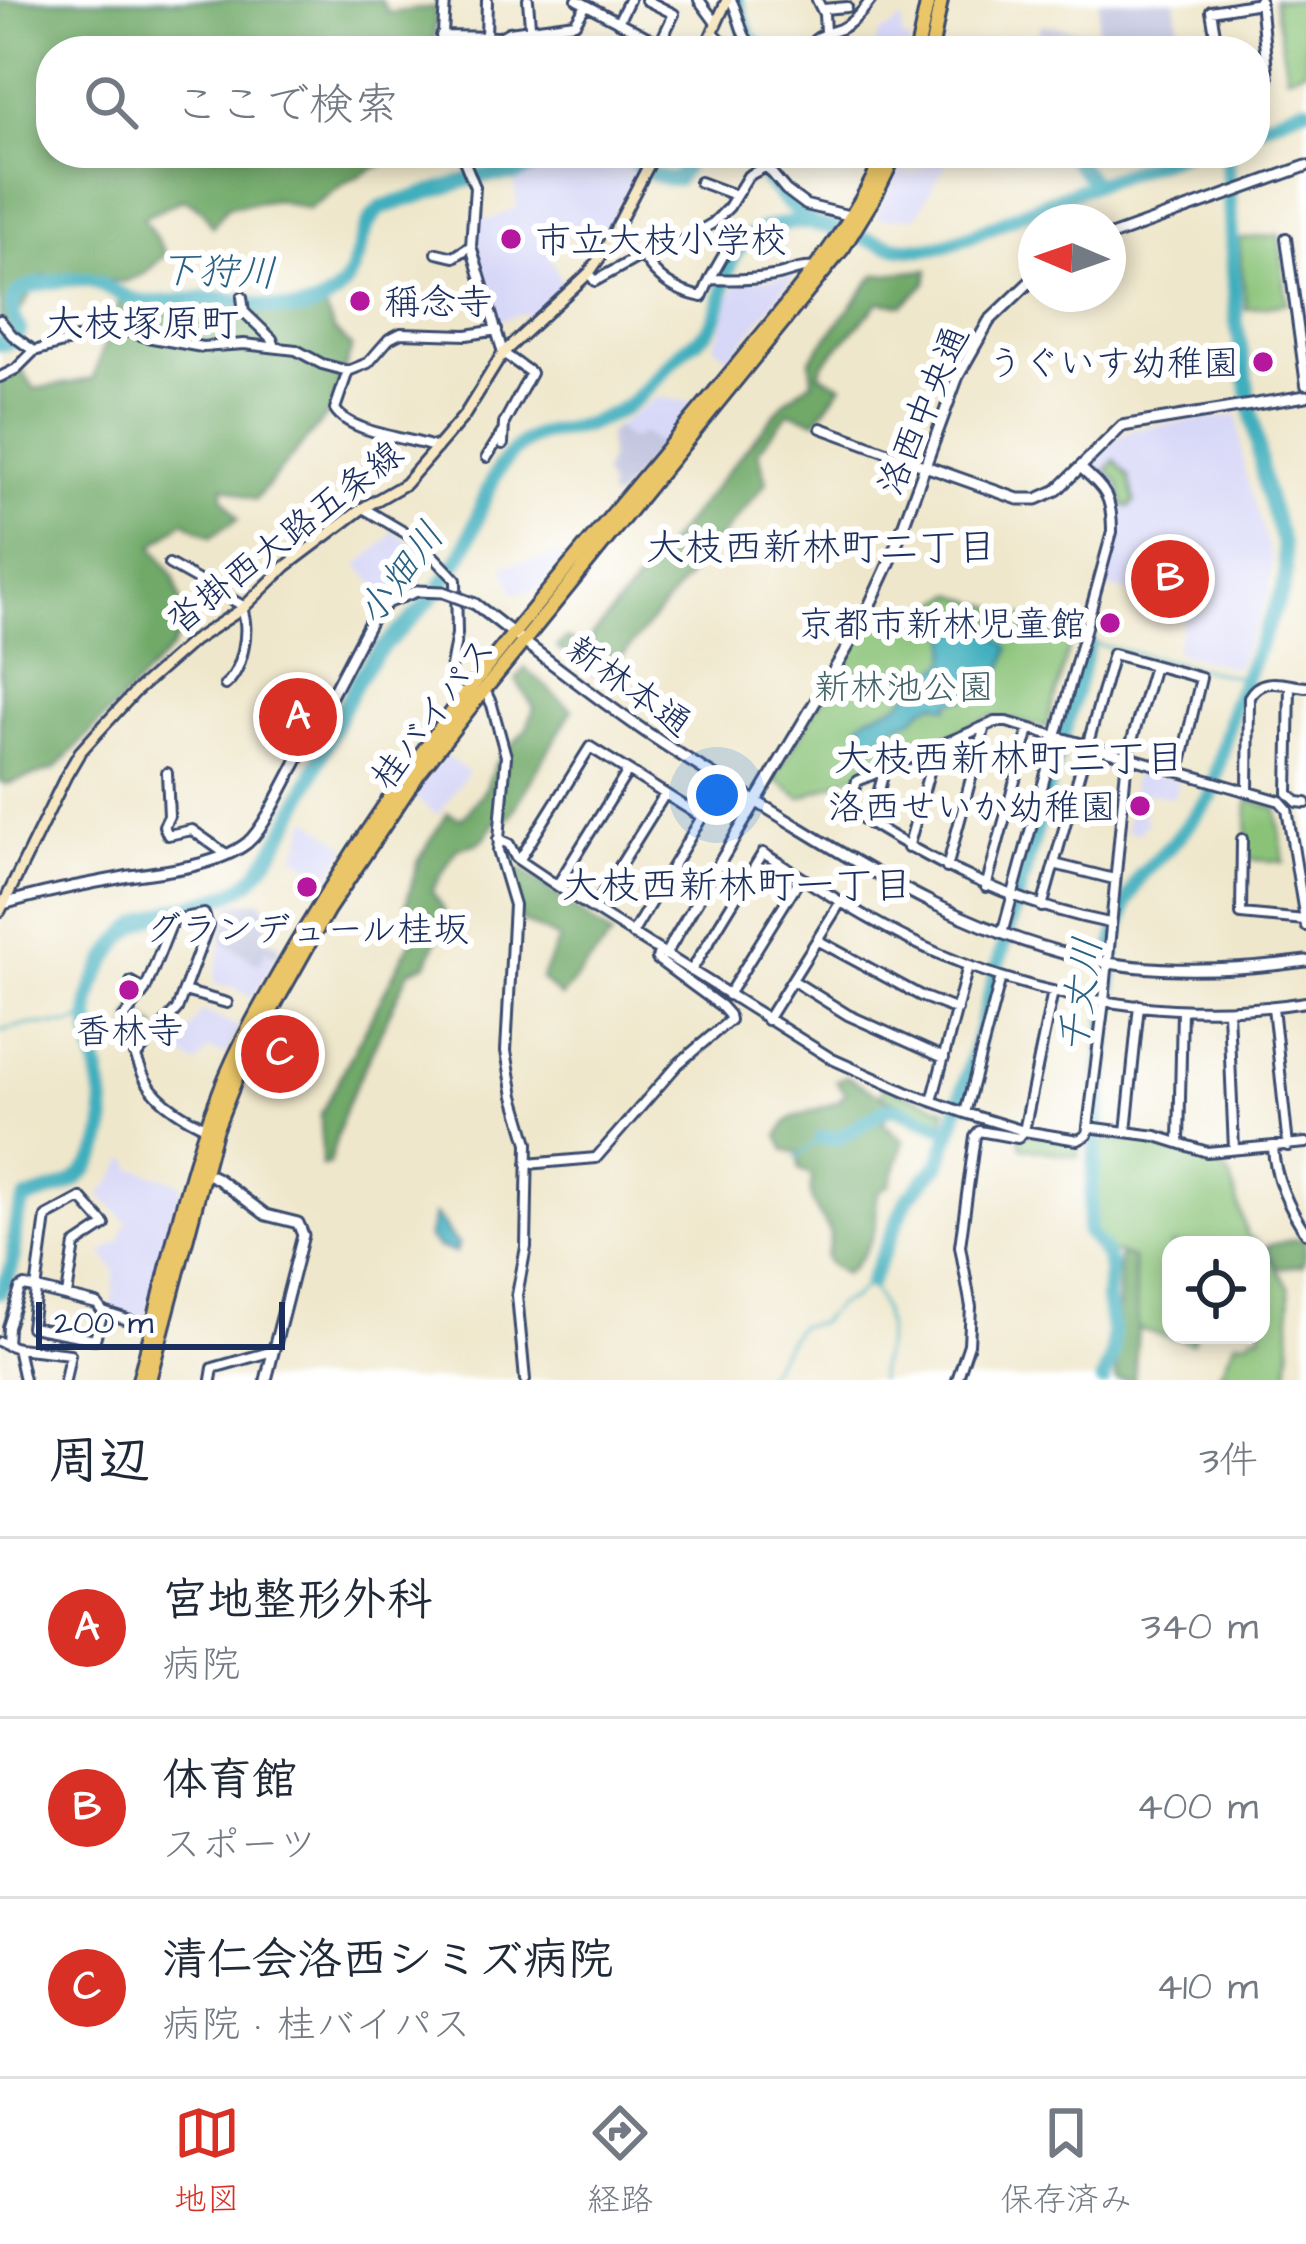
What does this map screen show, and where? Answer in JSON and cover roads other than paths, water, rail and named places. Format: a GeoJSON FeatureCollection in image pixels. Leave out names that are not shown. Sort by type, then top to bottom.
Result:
{"type":"FeatureCollection","features":[{"type":"Feature","properties":{"kind":"highway"},"geometry":{"type":"LineString","coordinates":[[920,36],[928,0]]}},
{"type":"Feature","properties":{"kind":"highway"},"geometry":{"type":"LineString","coordinates":[[934,36],[941,0]]}},
{"type":"Feature","properties":{"kind":"highway","name":"桂バイパス"},"geometry":{"type":"LineString","coordinates":[[855,220],[878,168]]}},
{"type":"Feature","properties":{"kind":"highway","name":"桂バイパス"},"geometry":{"type":"LineString","coordinates":[[139,1380],[211,1129],[260,1027],[327,911],[468,700],[820,271],[887,168]]}},
{"type":"Feature","properties":{"kind":"highway","name":"桂バイパス"},"geometry":{"type":"LineString","coordinates":[[468,700],[485,689],[518,638]]}},
{"type":"Feature","properties":{"kind":"highway","name":"桂バイパス"},"geometry":{"type":"LineString","coordinates":[[149,1380],[157,1329]]}},
{"type":"Feature","properties":{"kind":"main road"},"geometry":{"type":"LineString","coordinates":[[710,36],[729,0]]}},
{"type":"Feature","properties":{"kind":"main road","name":"沓掛西大路五条線"},"geometry":{"type":"LineString","coordinates":[[1,907],[80,752],[165,664],[243,608],[286,566],[363,508],[405,484],[464,416],[503,352],[589,273],[647,168]]}},
{"type":"Feature","properties":{"kind":"street"},"geometry":{"type":"LineString","coordinates":[[441,36],[445,0]]}},
{"type":"Feature","properties":{"kind":"street"},"geometry":{"type":"LineString","coordinates":[[486,36],[487,0]]}},
{"type":"Feature","properties":{"kind":"street"},"geometry":{"type":"LineString","coordinates":[[527,0],[531,36]]}},
{"type":"Feature","properties":{"kind":"street"},"geometry":{"type":"LineString","coordinates":[[618,22],[629,0]]}},
{"type":"Feature","properties":{"kind":"street"},"geometry":{"type":"LineString","coordinates":[[646,0],[674,14],[663,36]]}},
{"type":"Feature","properties":{"kind":"street"},"geometry":{"type":"LineString","coordinates":[[699,0],[720,36]]}},
{"type":"Feature","properties":{"kind":"street"},"geometry":{"type":"LineString","coordinates":[[729,0],[743,36]]}},
{"type":"Feature","properties":{"kind":"street"},"geometry":{"type":"LineString","coordinates":[[819,36],[853,21],[871,0]]}},
{"type":"Feature","properties":{"kind":"street"},"geometry":{"type":"LineString","coordinates":[[1215,36],[1210,11],[1260,2],[1263,36]]}},
{"type":"Feature","properties":{"kind":"street"},"geometry":{"type":"LineString","coordinates":[[502,36],[575,23],[581,3],[646,36]]}},
{"type":"Feature","properties":{"kind":"street"},"geometry":{"type":"LineString","coordinates":[[825,32],[820,4],[847,8]]}},
{"type":"Feature","properties":{"kind":"street"},"geometry":{"type":"LineString","coordinates":[[1126,231],[1306,166]]}},
{"type":"Feature","properties":{"kind":"street"},"geometry":{"type":"LineString","coordinates":[[467,168],[476,187],[471,246],[496,330],[503,352],[531,373],[504,423],[503,444]]}},
{"type":"Feature","properties":{"kind":"street"},"geometry":{"type":"LineString","coordinates":[[589,273],[595,281],[642,255],[681,242],[712,223],[729,207],[748,176],[761,169],[800,207],[855,220]]}},
{"type":"Feature","properties":{"kind":"street"},"geometry":{"type":"LineString","coordinates":[[700,182],[735,195]]}},
{"type":"Feature","properties":{"kind":"street"},"geometry":{"type":"LineString","coordinates":[[1286,238],[1306,385]]}},
{"type":"Feature","properties":{"kind":"street"},"geometry":{"type":"LineString","coordinates":[[437,253],[454,257],[471,246]]}},
{"type":"Feature","properties":{"kind":"street"},"geometry":{"type":"LineString","coordinates":[[642,255],[651,270],[680,292],[702,297],[727,249]]}},
{"type":"Feature","properties":{"kind":"street"},"geometry":{"type":"LineString","coordinates":[[712,279],[781,275],[802,267],[820,271]]}},
{"type":"Feature","properties":{"kind":"street","name":"洛西中央通"},"geometry":{"type":"LineString","coordinates":[[662,953],[859,628],[891,559],[958,376],[988,321],[1018,293]]}},
{"type":"Feature","properties":{"kind":"street"},"geometry":{"type":"LineString","coordinates":[[242,300],[244,313],[272,339],[276,349]]}},
{"type":"Feature","properties":{"kind":"street"},"geometry":{"type":"LineString","coordinates":[[0,320],[34,351]]}},
{"type":"Feature","properties":{"kind":"street"},"geometry":{"type":"LineString","coordinates":[[0,377],[34,351],[112,329],[202,347],[244,344],[296,350],[322,364],[348,370],[368,362],[401,333],[496,330]]}},
{"type":"Feature","properties":{"kind":"street"},"geometry":{"type":"LineString","coordinates":[[348,370],[335,409],[340,418],[436,448]]}},
{"type":"Feature","properties":{"kind":"street"},"geometry":{"type":"LineString","coordinates":[[821,428],[1018,499],[1037,499],[1057,490],[1123,426],[1306,396]]}},
{"type":"Feature","properties":{"kind":"street"},"geometry":{"type":"LineString","coordinates":[[487,451],[502,433]]}},
{"type":"Feature","properties":{"kind":"street"},"geometry":{"type":"LineString","coordinates":[[1008,936],[1012,897],[1112,524],[1106,491],[1080,467]]}},
{"type":"Feature","properties":{"kind":"street"},"geometry":{"type":"LineString","coordinates":[[363,508],[419,542],[456,580],[457,634],[449,678],[468,700]]}},
{"type":"Feature","properties":{"kind":"street"},"geometry":{"type":"LineString","coordinates":[[169,564],[243,608],[240,660],[226,685]]}},
{"type":"Feature","properties":{"kind":"street","name":"新林本通"},"geometry":{"type":"LineString","coordinates":[[226,854],[248,842],[261,827],[373,616],[388,602],[417,591],[443,592],[475,604],[641,729],[897,887],[962,920],[1106,962],[1222,969],[1306,961]]}},
{"type":"Feature","properties":{"kind":"street"},"geometry":{"type":"LineString","coordinates":[[1042,907],[1113,654],[1201,678],[1179,772]]}},
{"type":"Feature","properties":{"kind":"street"},"geometry":{"type":"LineString","coordinates":[[498,839],[509,844],[516,858],[593,909],[832,1059],[906,1093],[965,1113],[1024,1131],[1078,1140],[1087,1135],[1127,757],[1154,666]]}},
{"type":"Feature","properties":{"kind":"street"},"geometry":{"type":"LineString","coordinates":[[1248,792],[1249,697],[1265,682],[1306,687]]}},
{"type":"Feature","properties":{"kind":"street"},"geometry":{"type":"LineString","coordinates":[[1290,686],[1288,793],[1306,803]]}},
{"type":"Feature","properties":{"kind":"street"},"geometry":{"type":"LineString","coordinates":[[485,689],[506,756],[498,851],[514,904],[506,1051],[528,1143],[526,1247],[517,1295],[525,1380]]}},
{"type":"Feature","properties":{"kind":"street"},"geometry":{"type":"LineString","coordinates":[[1109,923],[1012,897],[908,848],[848,809],[857,781],[994,722],[1006,722],[1280,801],[1287,808],[1306,923],[1241,914],[1242,838]]}},
{"type":"Feature","properties":{"kind":"street"},"geometry":{"type":"LineString","coordinates":[[947,868],[986,726]]}},
{"type":"Feature","properties":{"kind":"street"},"geometry":{"type":"LineString","coordinates":[[986,887],[1030,729]]}},
{"type":"Feature","properties":{"kind":"street"},"geometry":{"type":"LineString","coordinates":[[520,860],[590,747],[703,817],[632,934]]}},
{"type":"Feature","properties":{"kind":"street"},"geometry":{"type":"LineString","coordinates":[[908,848],[936,747]]}},
{"type":"Feature","properties":{"kind":"street"},"geometry":{"type":"LineString","coordinates":[[870,824],[886,768]]}},
{"type":"Feature","properties":{"kind":"street"},"geometry":{"type":"LineString","coordinates":[[559,884],[628,771]]}},
{"type":"Feature","properties":{"kind":"street"},"geometry":{"type":"LineString","coordinates":[[167,772],[169,815],[164,838],[192,830],[226,854]]}},
{"type":"Feature","properties":{"kind":"street"},"geometry":{"type":"LineString","coordinates":[[593,909],[665,794]]}},
{"type":"Feature","properties":{"kind":"street"},"geometry":{"type":"LineString","coordinates":[[691,971],[763,853],[840,903],[968,966],[1053,991],[1182,1010],[1228,1011],[1306,1002]]}},
{"type":"Feature","properties":{"kind":"street"},"geometry":{"type":"LineString","coordinates":[[1,907],[66,888],[177,870],[226,854]]}},
{"type":"Feature","properties":{"kind":"street"},"geometry":{"type":"LineString","coordinates":[[1054,864],[1114,879]]}},
{"type":"Feature","properties":{"kind":"street"},"geometry":{"type":"LineString","coordinates":[[728,995],[801,878]]}},
{"type":"Feature","properties":{"kind":"street"},"geometry":{"type":"LineString","coordinates":[[766,1020],[840,903]]}},
{"type":"Feature","properties":{"kind":"street"},"geometry":{"type":"LineString","coordinates":[[137,1055],[177,1009],[208,926],[203,914],[173,920],[146,990],[123,1019],[147,1082],[187,1118],[211,1129]]}},
{"type":"Feature","properties":{"kind":"street"},"geometry":{"type":"LineString","coordinates":[[817,940],[904,988],[957,1010]]}},
{"type":"Feature","properties":{"kind":"street"},"geometry":{"type":"LineString","coordinates":[[526,1164],[596,1158],[678,1064],[730,1020],[721,1006],[657,959],[662,953]]}},
{"type":"Feature","properties":{"kind":"street"},"geometry":{"type":"LineString","coordinates":[[932,1101],[968,966]]}},
{"type":"Feature","properties":{"kind":"street"},"geometry":{"type":"LineString","coordinates":[[965,1113],[1001,976]]}},
{"type":"Feature","properties":{"kind":"street"},"geometry":{"type":"LineString","coordinates":[[792,980],[848,1015],[944,1058]]}},
{"type":"Feature","properties":{"kind":"street"},"geometry":{"type":"LineString","coordinates":[[131,982],[146,990]]}},
{"type":"Feature","properties":{"kind":"street"},"geometry":{"type":"LineString","coordinates":[[184,991],[227,1003]]}},
{"type":"Feature","properties":{"kind":"street"},"geometry":{"type":"LineString","coordinates":[[957,1380],[970,1344],[971,1307],[960,1246],[975,1136],[979,1131],[1018,1138],[1024,1131],[1053,991]]}},
{"type":"Feature","properties":{"kind":"street"},"geometry":{"type":"LineString","coordinates":[[1126,1132],[1139,1005]]}},
{"type":"Feature","properties":{"kind":"street"},"geometry":{"type":"LineString","coordinates":[[1273,1007],[1288,1146]]}},
{"type":"Feature","properties":{"kind":"street"},"geometry":{"type":"LineString","coordinates":[[1179,1142],[1182,1010]]}},
{"type":"Feature","properties":{"kind":"street"},"geometry":{"type":"LineString","coordinates":[[1228,1011],[1234,1149]]}},
{"type":"Feature","properties":{"kind":"street"},"geometry":{"type":"LineString","coordinates":[[1088,1126],[1155,1135],[1207,1152],[1306,1144]]}},
{"type":"Feature","properties":{"kind":"street"},"geometry":{"type":"LineString","coordinates":[[1273,1147],[1274,1166],[1292,1214],[1306,1233]]}},
{"type":"Feature","properties":{"kind":"street"},"geometry":{"type":"LineString","coordinates":[[200,1170],[266,1215],[298,1222],[303,1235],[266,1380]]}},
{"type":"Feature","properties":{"kind":"street"},"geometry":{"type":"LineString","coordinates":[[67,1295],[75,1245],[105,1225],[81,1198],[46,1217],[31,1327],[95,1339],[103,1312]]}},
{"type":"Feature","properties":{"kind":"street"},"geometry":{"type":"LineString","coordinates":[[24,1380],[8,1345],[8,1327],[25,1286],[97,1304],[103,1312],[157,1329]]}},
{"type":"Feature","properties":{"kind":"street"},"geometry":{"type":"LineString","coordinates":[[8,1345],[70,1354],[65,1380]]}},
{"type":"Feature","properties":{"kind":"street"},"geometry":{"type":"LineString","coordinates":[[211,1380],[213,1368],[273,1351]]}},
{"type":"Feature","properties":{"kind":"water"},"geometry":{"type":"Polygon","coordinates":[[[963,619],[988,631],[1009,649],[992,686],[980,696],[950,702],[948,708],[936,703],[923,709],[867,747],[858,733],[859,724],[899,704],[945,664],[949,633],[963,619]]]}},
{"type":"Feature","properties":{"kind":"water"},"geometry":{"type":"Polygon","coordinates":[[[434,1215],[458,1244],[456,1253],[428,1238],[434,1215]]]}},
{"type":"Feature","properties":{"kind":"waterway"},"geometry":{"type":"LineString","coordinates":[[736,0],[749,36]]}},
{"type":"Feature","properties":{"kind":"waterway","name":"小畑川"},"geometry":{"type":"LineString","coordinates":[[1270,121],[1306,107]]}},
{"type":"Feature","properties":{"kind":"waterway","name":"下狩川"},"geometry":{"type":"LineString","coordinates":[[0,344],[12,341],[20,330],[13,307],[18,293],[57,281],[89,280],[144,302],[218,298],[306,309],[345,284],[365,231],[381,208],[480,176],[516,174],[530,168]]}},
{"type":"Feature","properties":{"kind":"waterway","name":"下狩川"},"geometry":{"type":"LineString","coordinates":[[644,168],[677,179],[684,168]]}},
{"type":"Feature","properties":{"kind":"waterway","name":"下狩川"},"geometry":{"type":"LineString","coordinates":[[756,168],[788,204],[810,220]]}},
{"type":"Feature","properties":{"kind":"waterway"},"geometry":{"type":"LineString","coordinates":[[1081,168],[1094,184]]}},
{"type":"Feature","properties":{"kind":"waterway","name":"小畑川"},"geometry":{"type":"LineString","coordinates":[[0,1292],[12,1266],[16,1223],[25,1200],[75,1180],[101,1143],[103,1099],[89,1010],[94,984],[107,959],[132,929],[149,919],[227,895],[258,872],[288,824],[363,672],[447,577],[464,550],[499,469],[518,447],[537,435],[597,421],[638,397],[708,330],[737,250],[762,230],[806,223],[887,245],[929,248],[1141,168]]}},
{"type":"Feature","properties":{"kind":"waterway","name":"千丈川"},"geometry":{"type":"LineString","coordinates":[[1103,1380],[1112,1356],[1107,1298],[1110,1267],[1088,1232],[1114,944],[1140,876],[1211,796],[1234,703],[1283,590],[1286,570],[1265,488],[1236,320],[1228,168]]}},
{"type":"Feature","properties":{"kind":"waterway"},"geometry":{"type":"LineString","coordinates":[[1003,642],[1038,632],[1077,639]]}},
{"type":"Feature","properties":{"kind":"waterway"},"geometry":{"type":"LineString","coordinates":[[1086,642],[1246,679]]}},
{"type":"Feature","properties":{"kind":"waterway"},"geometry":{"type":"LineString","coordinates":[[870,1283],[907,1199],[939,1164],[955,1118],[1089,643]]}},
{"type":"Feature","properties":{"kind":"waterway"},"geometry":{"type":"LineString","coordinates":[[0,1031],[71,1024],[90,1016]]}},
{"type":"Feature","properties":{"kind":"waterway"},"geometry":{"type":"LineString","coordinates":[[821,1138],[839,1138],[887,1108],[951,1130]]}},
{"type":"Feature","properties":{"kind":"waterway"},"geometry":{"type":"LineString","coordinates":[[796,1158],[821,1138]]}},
{"type":"Feature","properties":{"kind":"waterway"},"geometry":{"type":"LineString","coordinates":[[762,1380],[798,1326],[819,1323],[870,1283],[886,1325],[879,1380]]}},
{"type":"Feature","properties":{"kind":"place","name":"市立大枝小学校"},"geometry":{"type":"Point","coordinates":[511,239]}},
{"type":"Feature","properties":{"kind":"place","name":"稱念寺"},"geometry":{"type":"Point","coordinates":[360,301]}},
{"type":"Feature","properties":{"kind":"place","name":"うぐいす幼稚園"},"geometry":{"type":"Point","coordinates":[1263,362]}},
{"type":"Feature","properties":{"kind":"place","name":"体育館"},"geometry":{"type":"Point","coordinates":[1170,579]}},
{"type":"Feature","properties":{"kind":"place","name":"京都市新林児童館"},"geometry":{"type":"Point","coordinates":[1110,623]}},
{"type":"Feature","properties":{"kind":"place","name":"宮地整形外科"},"geometry":{"type":"Point","coordinates":[298,717]}},
{"type":"Feature","properties":{"kind":"place","name":"洛西せいか幼稚園"},"geometry":{"type":"Point","coordinates":[1140,806]}},
{"type":"Feature","properties":{"kind":"place","name":"グランデュール桂坂"},"geometry":{"type":"Point","coordinates":[307,887]}},
{"type":"Feature","properties":{"kind":"place","name":"香林寺"},"geometry":{"type":"Point","coordinates":[129,990]}},
{"type":"Feature","properties":{"kind":"place","name":"清仁会洛西シミズ病院"},"geometry":{"type":"Point","coordinates":[280,1054]}},
{"type":"Feature","properties":{"kind":"district","name":"大枝塚原町"},"geometry":{"type":"Point","coordinates":[142,322]}},
{"type":"Feature","properties":{"kind":"district","name":"大枝西新林町二丁目"},"geometry":{"type":"Point","coordinates":[821,546]}},
{"type":"Feature","properties":{"kind":"district","name":"大枝西新林町三丁目"},"geometry":{"type":"Point","coordinates":[1009,757]}},
{"type":"Feature","properties":{"kind":"district","name":"大枝西新林町一丁目"},"geometry":{"type":"Point","coordinates":[737,884]}},
{"type":"Feature","properties":{"kind":"park label","name":"新林池公園"},"geometry":{"type":"Point","coordinates":[904,686]}}]}
